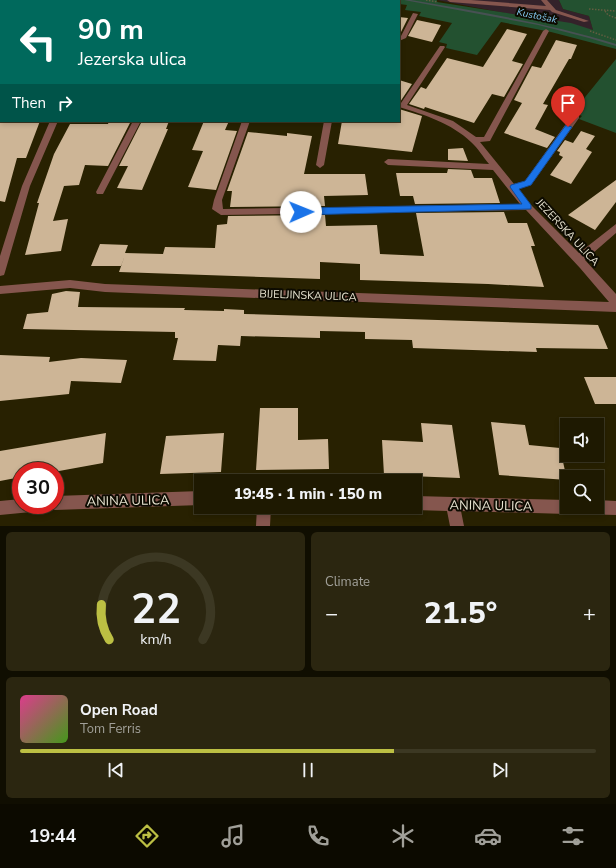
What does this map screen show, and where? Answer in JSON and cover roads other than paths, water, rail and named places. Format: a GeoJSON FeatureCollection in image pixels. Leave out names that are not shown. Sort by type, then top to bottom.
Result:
{"type":"FeatureCollection","features":[{"type":"Feature","properties":{"kind":"street"},"geometry":{"type":"LineString","coordinates":[[450,0],[550,8]]}},
{"type":"Feature","properties":{"kind":"street"},"geometry":{"type":"LineString","coordinates":[[544,0],[554,11],[586,21]]}},
{"type":"Feature","properties":{"kind":"street"},"geometry":{"type":"LineString","coordinates":[[400,39],[404,38],[415,14]]}},
{"type":"Feature","properties":{"kind":"street"},"geometry":{"type":"LineString","coordinates":[[474,140],[487,139],[546,31]]}},
{"type":"Feature","properties":{"kind":"street"},"geometry":{"type":"LineString","coordinates":[[401,105],[442,47]]}},
{"type":"Feature","properties":{"kind":"street","name":"JEZERSKA ULICA"},"geometry":{"type":"LineString","coordinates":[[401,105],[450,123],[474,140],[495,167],[514,187],[528,207],[579,259],[616,302]]}},
{"type":"Feature","properties":{"kind":"street"},"geometry":{"type":"LineString","coordinates":[[514,187],[528,183],[576,116]]}},
{"type":"Feature","properties":{"kind":"street"},"geometry":{"type":"LineString","coordinates":[[0,272],[26,186],[54,122]]}},
{"type":"Feature","properties":{"kind":"street"},"geometry":{"type":"LineString","coordinates":[[100,192],[137,122]]}},
{"type":"Feature","properties":{"kind":"street"},"geometry":{"type":"LineString","coordinates":[[246,122],[218,200],[217,209],[222,212],[528,207]]}},
{"type":"Feature","properties":{"kind":"street"},"geometry":{"type":"LineString","coordinates":[[320,165],[328,122]]}},
{"type":"Feature","properties":{"kind":"street"},"geometry":{"type":"LineString","coordinates":[[388,162],[495,167]]}},
{"type":"Feature","properties":{"kind":"street"},"geometry":{"type":"LineString","coordinates":[[579,259],[616,228]]}},
{"type":"Feature","properties":{"kind":"street","name":"BIJELJINSKA ULICA"},"geometry":{"type":"LineString","coordinates":[[0,290],[70,284],[105,288],[616,307]]}},
{"type":"Feature","properties":{"kind":"street","name":"ANINA ULICA"},"geometry":{"type":"LineString","coordinates":[[64,502],[194,498]]}},
{"type":"Feature","properties":{"kind":"street","name":"ANINA ULICA"},"geometry":{"type":"LineString","coordinates":[[422,503],[560,507]]}},
{"type":"Feature","properties":{"kind":"street"},"geometry":{"type":"LineString","coordinates":[[453,505],[457,526]]}},
{"type":"Feature","properties":{"kind":"street"},"geometry":{"type":"LineString","coordinates":[[0,508],[12,507]]}},
{"type":"Feature","properties":{"kind":"street"},"geometry":{"type":"LineString","coordinates":[[604,508],[616,508]]}},
{"type":"Feature","properties":{"kind":"street"},"geometry":{"type":"LineString","coordinates":[[263,526],[264,514]]}},
{"type":"Feature","properties":{"kind":"waterway","name":"Kustošak"},"geometry":{"type":"LineString","coordinates":[[406,0],[538,24],[616,45]]}}]}
